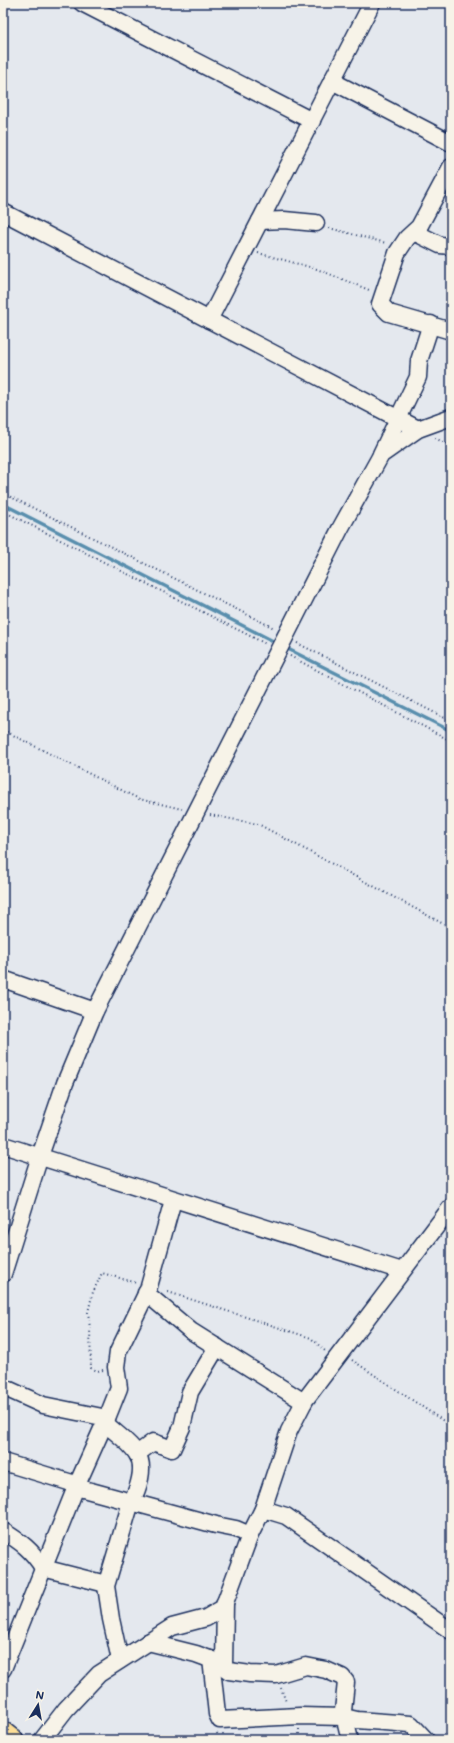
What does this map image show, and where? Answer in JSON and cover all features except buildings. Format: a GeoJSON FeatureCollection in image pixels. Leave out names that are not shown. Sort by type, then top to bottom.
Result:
{"type":"FeatureCollection","features":[{"type":"Feature","properties":{"kind":"main road"},"geometry":{"type":"LineString","coordinates":[[3,1732],[13,1740]]}},
{"type":"Feature","properties":{"kind":"street"},"geometry":{"type":"LineString","coordinates":[[82,3],[312,121]]}},
{"type":"Feature","properties":{"kind":"street"},"geometry":{"type":"LineString","coordinates":[[209,320],[372,3]]}},
{"type":"Feature","properties":{"kind":"street"},"geometry":{"type":"LineString","coordinates":[[332,81],[451,143]]}},
{"type":"Feature","properties":{"kind":"street"},"geometry":{"type":"LineString","coordinates":[[451,167],[419,227],[407,238],[397,253],[380,304],[389,313],[451,331]]}},
{"type":"Feature","properties":{"kind":"street"},"geometry":{"type":"LineString","coordinates":[[3,212],[418,429]]}},
{"type":"Feature","properties":{"kind":"street"},"geometry":{"type":"LineString","coordinates":[[260,221],[284,220],[316,223]]}},
{"type":"Feature","properties":{"kind":"street"},"geometry":{"type":"LineString","coordinates":[[414,232],[440,245],[451,246]]}},
{"type":"Feature","properties":{"kind":"street"},"geometry":{"type":"LineString","coordinates":[[3,1274],[40,1156],[65,1083],[95,1011],[340,529],[381,455],[418,377],[419,361],[431,324]]}},
{"type":"Feature","properties":{"kind":"street"},"geometry":{"type":"LineString","coordinates":[[381,455],[418,429],[451,417]]}},
{"type":"Feature","properties":{"kind":"street"},"geometry":{"type":"LineString","coordinates":[[3,979],[95,1011]]}},
{"type":"Feature","properties":{"kind":"street"},"geometry":{"type":"LineString","coordinates":[[3,1145],[402,1272]]}},
{"type":"Feature","properties":{"kind":"street"},"geometry":{"type":"LineString","coordinates":[[3,1669],[76,1487],[106,1421],[119,1388],[116,1367],[118,1352],[148,1290],[173,1200]]}},
{"type":"Feature","properties":{"kind":"street"},"geometry":{"type":"LineString","coordinates":[[42,1740],[66,1709],[99,1674],[172,1627],[206,1618],[223,1608],[250,1535],[263,1509],[289,1431],[304,1402],[337,1356],[451,1207]]}},
{"type":"Feature","properties":{"kind":"street"},"geometry":{"type":"LineString","coordinates":[[148,1290],[191,1331],[304,1402]]}},
{"type":"Feature","properties":{"kind":"street"},"geometry":{"type":"LineString","coordinates":[[138,1454],[153,1442],[172,1449],[182,1426],[190,1392],[217,1347]]}},
{"type":"Feature","properties":{"kind":"street"},"geometry":{"type":"LineString","coordinates":[[3,1387],[43,1405],[106,1421],[138,1454],[141,1462],[137,1491],[132,1502],[106,1584],[111,1619],[120,1660]]}},
{"type":"Feature","properties":{"kind":"street"},"geometry":{"type":"LineString","coordinates":[[3,1462],[72,1483],[76,1487],[216,1525],[236,1529],[250,1535]]}},
{"type":"Feature","properties":{"kind":"street"},"geometry":{"type":"LineString","coordinates":[[263,1509],[286,1516],[451,1631]]}},
{"type":"Feature","properties":{"kind":"street"},"geometry":{"type":"LineString","coordinates":[[3,1531],[20,1541],[35,1555],[43,1568],[106,1584]]}},
{"type":"Feature","properties":{"kind":"street"},"geometry":{"type":"LineString","coordinates":[[225,1602],[217,1663],[217,1714],[220,1720],[291,1716],[344,1717],[357,1720],[411,1724],[426,1740]]}},
{"type":"Feature","properties":{"kind":"street"},"geometry":{"type":"LineString","coordinates":[[148,1642],[169,1646],[217,1663],[229,1672],[276,1675],[306,1666],[326,1670],[342,1677],[346,1682],[344,1717],[350,1740]]}},
{"type":"Feature","properties":{"kind":"path"},"geometry":{"type":"LineString","coordinates":[[316,223],[338,231],[401,247]]}},
{"type":"Feature","properties":{"kind":"path"},"geometry":{"type":"LineString","coordinates":[[245,250],[316,269],[382,295]]}},
{"type":"Feature","properties":{"kind":"path"},"geometry":{"type":"LineString","coordinates":[[3,493],[284,640],[451,741]]}},
{"type":"Feature","properties":{"kind":"path"},"geometry":{"type":"LineString","coordinates":[[3,511],[284,640],[451,721]]}},
{"type":"Feature","properties":{"kind":"path"},"geometry":{"type":"LineString","coordinates":[[3,730],[139,799],[258,824],[451,928]]}},
{"type":"Feature","properties":{"kind":"path"},"geometry":{"type":"LineString","coordinates":[[91,1368],[88,1312],[93,1292],[102,1273],[148,1290],[311,1338],[337,1356],[451,1426]]}},
{"type":"Feature","properties":{"kind":"path"},"geometry":{"type":"LineString","coordinates":[[276,1675],[291,1716]]}},
{"type":"Feature","properties":{"kind":"waterway"},"geometry":{"type":"LineString","coordinates":[[3,504],[277,643]]}},
{"type":"Feature","properties":{"kind":"waterway"},"geometry":{"type":"LineString","coordinates":[[284,647],[451,731]]}}]}
